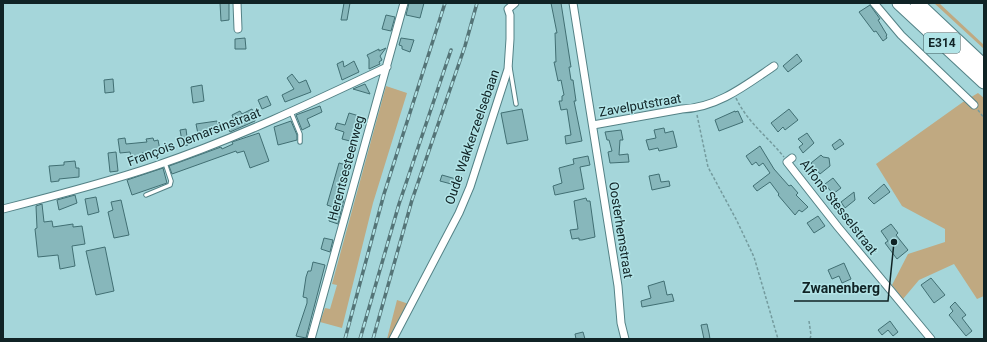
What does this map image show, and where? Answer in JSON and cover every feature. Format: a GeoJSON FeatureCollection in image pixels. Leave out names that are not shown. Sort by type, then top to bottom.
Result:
{"type":"FeatureCollection","features":[{"type":"Feature","properties":{"kind":"highway","name":"E314"},"geometry":{"type":"LineString","coordinates":[[899,3],[984,82]]}},
{"type":"Feature","properties":{"kind":"highway","name":"E314"},"geometry":{"type":"LineString","coordinates":[[917,3],[984,66]]}},
{"type":"Feature","properties":{"kind":"street"},"geometry":{"type":"LineString","coordinates":[[237,3],[238,29]]}},
{"type":"Feature","properties":{"kind":"street","name":"Herentsesteenweg"},"geometry":{"type":"LineString","coordinates":[[312,339],[404,3]]}},
{"type":"Feature","properties":{"kind":"street","name":"Oude Wakkerzeelsebaan"},"geometry":{"type":"LineString","coordinates":[[393,339],[455,220],[470,187],[509,62],[510,15],[508,9],[515,3]]}},
{"type":"Feature","properties":{"kind":"street","name":"Zavelputstraat"},"geometry":{"type":"LineString","coordinates":[[573,3],[593,126],[682,109],[696,109]]}},
{"type":"Feature","properties":{"kind":"street"},"geometry":{"type":"LineString","coordinates":[[874,3],[901,35],[974,105]]}},
{"type":"Feature","properties":{"kind":"street"},"geometry":{"type":"LineString","coordinates":[[696,109],[734,93],[774,66]]}},
{"type":"Feature","properties":{"kind":"street","name":"François Demarsinstraat"},"geometry":{"type":"LineString","coordinates":[[3,209],[109,181],[165,163],[291,112],[387,67]]}},
{"type":"Feature","properties":{"kind":"street","name":"Oosterhemstraat"},"geometry":{"type":"LineString","coordinates":[[593,126],[618,286],[621,323],[625,339]]}},
{"type":"Feature","properties":{"kind":"street","name":"Alfons Stesselstraat"},"geometry":{"type":"LineString","coordinates":[[790,160],[865,261],[903,304],[931,339]]}},
{"type":"Feature","properties":{"kind":"lane"},"geometry":{"type":"LineString","coordinates":[[509,62],[516,104]]}},
{"type":"Feature","properties":{"kind":"lane"},"geometry":{"type":"LineString","coordinates":[[291,112],[300,134],[300,142]]}},
{"type":"Feature","properties":{"kind":"lane"},"geometry":{"type":"LineString","coordinates":[[146,195],[170,186],[171,181],[165,163]]}},
{"type":"Feature","properties":{"kind":"path","name":"Alfons Stesselstraat"},"geometry":{"type":"LineString","coordinates":[[734,93],[748,120],[790,160]]}},
{"type":"Feature","properties":{"kind":"path"},"geometry":{"type":"LineString","coordinates":[[974,105],[984,118]]}},
{"type":"Feature","properties":{"kind":"path","name":"Zavelputstraat"},"geometry":{"type":"LineString","coordinates":[[696,109],[708,167],[738,221],[754,257],[778,339]]}},
{"type":"Feature","properties":{"kind":"path"},"geometry":{"type":"LineString","coordinates":[[810,321],[810,339]]}},
{"type":"Feature","properties":{"kind":"shaded area"},"geometry":{"type":"Polygon","coordinates":[[[934,3],[939,3],[984,45],[984,49],[934,3]]]}},
{"type":"Feature","properties":{"kind":"shaded area"},"geometry":{"type":"Polygon","coordinates":[[[386,86],[407,93],[373,203],[342,328],[320,322],[325,308],[330,309],[337,285],[332,284],[386,86]]]}},
{"type":"Feature","properties":{"kind":"shaded area"},"geometry":{"type":"Polygon","coordinates":[[[978,93],[984,98],[984,296],[977,299],[954,264],[919,280],[903,299],[892,285],[908,254],[945,242],[945,229],[902,206],[876,164],[978,93]]]}},
{"type":"Feature","properties":{"kind":"shaded area"},"geometry":{"type":"Polygon","coordinates":[[[397,300],[409,304],[391,339],[387,339],[397,300]]]}},
{"type":"Feature","properties":{"kind":"building"},"geometry":{"type":"Polygon","coordinates":[[[220,3],[229,3],[229,20],[221,21],[220,3]]]}},
{"type":"Feature","properties":{"kind":"building"},"geometry":{"type":"Polygon","coordinates":[[[344,3],[350,3],[347,20],[341,20],[344,3]]]}},
{"type":"Feature","properties":{"kind":"building"},"geometry":{"type":"Polygon","coordinates":[[[409,3],[424,3],[420,18],[406,15],[409,3]]]}},
{"type":"Feature","properties":{"kind":"building"},"geometry":{"type":"Polygon","coordinates":[[[551,3],[561,3],[571,67],[569,67],[571,80],[573,80],[576,101],[574,101],[582,141],[566,144],[565,136],[571,135],[567,109],[561,110],[559,101],[562,101],[562,96],[564,95],[561,80],[558,81],[554,62],[556,62],[555,33],[557,33],[551,3]]]}},
{"type":"Feature","properties":{"kind":"building"},"geometry":{"type":"Polygon","coordinates":[[[870,5],[880,19],[878,20],[887,35],[887,38],[883,41],[859,12],[870,5]]]}},
{"type":"Feature","properties":{"kind":"building"},"geometry":{"type":"Polygon","coordinates":[[[386,15],[395,17],[391,31],[382,29],[386,15]]]}},
{"type":"Feature","properties":{"kind":"building"},"geometry":{"type":"Polygon","coordinates":[[[245,38],[246,49],[235,49],[235,39],[245,38]]]}},
{"type":"Feature","properties":{"kind":"building"},"geometry":{"type":"Polygon","coordinates":[[[401,38],[414,40],[410,52],[402,49],[402,46],[399,45],[401,38]]]}},
{"type":"Feature","properties":{"kind":"building"},"geometry":{"type":"Polygon","coordinates":[[[386,48],[380,56],[382,60],[379,62],[380,64],[369,69],[369,59],[367,55],[379,49],[379,51],[386,48]]]}},
{"type":"Feature","properties":{"kind":"building"},"geometry":{"type":"Polygon","coordinates":[[[797,54],[802,61],[788,72],[783,66],[797,54]]]}},
{"type":"Feature","properties":{"kind":"building"},"geometry":{"type":"Polygon","coordinates":[[[343,61],[344,67],[354,61],[359,72],[342,80],[337,64],[343,61]]]}},
{"type":"Feature","properties":{"kind":"building"},"geometry":{"type":"Polygon","coordinates":[[[292,74],[299,83],[306,80],[311,92],[285,102],[282,95],[294,89],[287,78],[292,74]]]}},
{"type":"Feature","properties":{"kind":"building"},"geometry":{"type":"Polygon","coordinates":[[[113,79],[114,92],[105,93],[104,80],[113,79]]]}},
{"type":"Feature","properties":{"kind":"building"},"geometry":{"type":"Polygon","coordinates":[[[365,84],[370,94],[353,89],[365,84]]]}},
{"type":"Feature","properties":{"kind":"building"},"geometry":{"type":"Polygon","coordinates":[[[202,85],[204,101],[193,103],[191,87],[202,85]]]}},
{"type":"Feature","properties":{"kind":"building"},"geometry":{"type":"Polygon","coordinates":[[[267,96],[271,105],[262,109],[258,100],[267,96]]]}},
{"type":"Feature","properties":{"kind":"building"},"geometry":{"type":"Polygon","coordinates":[[[320,106],[322,112],[307,119],[310,126],[302,130],[296,115],[320,106]]]}},
{"type":"Feature","properties":{"kind":"building"},"geometry":{"type":"Polygon","coordinates":[[[252,109],[256,118],[254,118],[255,121],[230,132],[226,124],[234,120],[232,115],[240,111],[242,114],[252,109]]]}},
{"type":"Feature","properties":{"kind":"building"},"geometry":{"type":"Polygon","coordinates":[[[522,109],[528,140],[507,144],[501,113],[522,109]]]}},
{"type":"Feature","properties":{"kind":"building"},"geometry":{"type":"Polygon","coordinates":[[[789,109],[798,120],[785,130],[783,127],[778,132],[771,123],[789,109]]]}},
{"type":"Feature","properties":{"kind":"building"},"geometry":{"type":"Polygon","coordinates":[[[738,111],[743,122],[719,131],[715,120],[738,111]]]}},
{"type":"Feature","properties":{"kind":"building"},"geometry":{"type":"Polygon","coordinates":[[[349,113],[366,118],[364,125],[359,124],[354,142],[342,139],[344,132],[335,129],[337,123],[345,125],[349,113]]]}},
{"type":"Feature","properties":{"kind":"building"},"geometry":{"type":"Polygon","coordinates":[[[217,121],[219,130],[198,134],[196,124],[217,121]]]}},
{"type":"Feature","properties":{"kind":"building"},"geometry":{"type":"Polygon","coordinates":[[[291,121],[297,135],[297,140],[278,145],[274,127],[291,121]]]}},
{"type":"Feature","properties":{"kind":"building"},"geometry":{"type":"Polygon","coordinates":[[[664,128],[665,133],[673,131],[677,147],[659,151],[658,148],[649,150],[646,140],[656,138],[654,130],[664,128]]]}},
{"type":"Feature","properties":{"kind":"building"},"geometry":{"type":"Polygon","coordinates":[[[186,129],[188,145],[183,146],[180,130],[186,129]]]}},
{"type":"Feature","properties":{"kind":"building"},"geometry":{"type":"Polygon","coordinates":[[[621,130],[623,140],[620,140],[619,155],[628,154],[629,162],[610,163],[608,152],[612,151],[605,132],[621,130]]]}},
{"type":"Feature","properties":{"kind":"building"},"geometry":{"type":"Polygon","coordinates":[[[259,133],[269,161],[250,168],[244,151],[237,153],[236,151],[172,174],[169,166],[221,147],[222,149],[233,144],[232,142],[259,133]]]}},
{"type":"Feature","properties":{"kind":"building"},"geometry":{"type":"Polygon","coordinates":[[[807,133],[814,143],[803,153],[799,147],[803,144],[798,139],[807,133]]]}},
{"type":"Feature","properties":{"kind":"building"},"geometry":{"type":"Polygon","coordinates":[[[125,138],[126,144],[147,142],[146,139],[153,138],[154,141],[158,140],[160,150],[142,153],[142,155],[131,157],[130,152],[120,153],[118,139],[125,138]]]}},
{"type":"Feature","properties":{"kind":"building"},"geometry":{"type":"Polygon","coordinates":[[[840,139],[844,144],[835,150],[832,145],[840,139]]]}},
{"type":"Feature","properties":{"kind":"building"},"geometry":{"type":"Polygon","coordinates":[[[760,146],[774,169],[789,186],[791,185],[798,193],[796,195],[808,207],[802,212],[799,210],[795,215],[778,195],[779,194],[770,182],[757,191],[753,186],[770,173],[763,163],[759,166],[756,162],[752,165],[746,156],[760,146]]]}},
{"type":"Feature","properties":{"kind":"building"},"geometry":{"type":"Polygon","coordinates":[[[116,152],[118,171],[110,172],[108,153],[116,152]]]}},
{"type":"Feature","properties":{"kind":"building"},"geometry":{"type":"Polygon","coordinates":[[[821,155],[829,158],[830,166],[820,174],[811,163],[821,155]]]}},
{"type":"Feature","properties":{"kind":"building"},"geometry":{"type":"Polygon","coordinates":[[[588,156],[590,165],[580,167],[584,189],[555,195],[553,186],[562,183],[559,168],[574,164],[573,159],[588,156]]]}},
{"type":"Feature","properties":{"kind":"building"},"geometry":{"type":"Polygon","coordinates":[[[75,161],[76,168],[79,168],[79,177],[59,179],[59,181],[51,182],[49,166],[64,165],[64,162],[75,161]]]}},
{"type":"Feature","properties":{"kind":"building"},"geometry":{"type":"Polygon","coordinates":[[[339,163],[350,166],[341,199],[344,199],[338,224],[329,221],[333,207],[327,205],[339,163]]]}},
{"type":"Feature","properties":{"kind":"building"},"geometry":{"type":"Polygon","coordinates":[[[163,168],[167,183],[132,195],[127,180],[163,168]]]}},
{"type":"Feature","properties":{"kind":"building"},"geometry":{"type":"Polygon","coordinates":[[[659,174],[661,182],[669,181],[670,186],[652,190],[649,176],[659,174]]]}},
{"type":"Feature","properties":{"kind":"building"},"geometry":{"type":"Polygon","coordinates":[[[442,175],[456,179],[455,185],[440,181],[442,175]]]}},
{"type":"Feature","properties":{"kind":"building"},"geometry":{"type":"Polygon","coordinates":[[[833,178],[841,188],[833,194],[825,184],[833,178]]]}},
{"type":"Feature","properties":{"kind":"building"},"geometry":{"type":"Polygon","coordinates":[[[884,184],[890,192],[874,204],[868,198],[884,184]]]}},
{"type":"Feature","properties":{"kind":"building"},"geometry":{"type":"Polygon","coordinates":[[[854,192],[855,200],[845,208],[841,202],[854,192]]]}},
{"type":"Feature","properties":{"kind":"building"},"geometry":{"type":"Polygon","coordinates":[[[75,195],[77,203],[59,210],[57,200],[75,195]]]}},
{"type":"Feature","properties":{"kind":"building"},"geometry":{"type":"Polygon","coordinates":[[[96,197],[99,212],[88,215],[85,199],[96,197]]]}},
{"type":"Feature","properties":{"kind":"building"},"geometry":{"type":"Polygon","coordinates":[[[586,198],[587,201],[590,201],[595,237],[582,240],[579,240],[579,238],[572,239],[570,230],[578,229],[574,201],[586,198]]]}},
{"type":"Feature","properties":{"kind":"building"},"geometry":{"type":"Polygon","coordinates":[[[121,200],[129,235],[114,238],[108,212],[113,210],[111,202],[121,200]]]}},
{"type":"Feature","properties":{"kind":"building"},"geometry":{"type":"Polygon","coordinates":[[[42,204],[44,222],[52,221],[53,227],[73,224],[73,227],[82,226],[85,244],[72,246],[75,266],[60,269],[58,255],[38,257],[35,229],[37,228],[36,206],[42,204]]]}},
{"type":"Feature","properties":{"kind":"building"},"geometry":{"type":"Polygon","coordinates":[[[818,216],[825,226],[814,233],[807,223],[818,216]]]}},
{"type":"Feature","properties":{"kind":"building"},"geometry":{"type":"Polygon","coordinates":[[[891,224],[898,233],[896,235],[908,250],[897,259],[885,243],[888,241],[881,231],[891,224]]]}},
{"type":"Feature","properties":{"kind":"building"},"geometry":{"type":"Polygon","coordinates":[[[324,238],[333,240],[330,252],[321,249],[324,238]]]}},
{"type":"Feature","properties":{"kind":"building"},"geometry":{"type":"Polygon","coordinates":[[[105,247],[114,291],[96,295],[86,251],[105,247]]]}},
{"type":"Feature","properties":{"kind":"building"},"geometry":{"type":"Polygon","coordinates":[[[313,262],[325,265],[306,338],[296,336],[307,303],[307,298],[303,297],[306,277],[308,271],[311,271],[313,262]]]}},
{"type":"Feature","properties":{"kind":"building"},"geometry":{"type":"Polygon","coordinates":[[[844,263],[851,279],[842,283],[839,276],[832,279],[828,270],[844,263]]]}},
{"type":"Feature","properties":{"kind":"building"},"geometry":{"type":"Polygon","coordinates":[[[931,278],[945,295],[934,303],[921,285],[931,278]]]}},
{"type":"Feature","properties":{"kind":"building"},"geometry":{"type":"Polygon","coordinates":[[[664,281],[667,295],[672,294],[674,301],[642,307],[641,301],[651,298],[648,286],[664,281]]]}},
{"type":"Feature","properties":{"kind":"building"},"geometry":{"type":"Polygon","coordinates":[[[955,302],[966,315],[962,318],[972,331],[966,336],[949,315],[953,311],[950,307],[955,302]]]}},
{"type":"Feature","properties":{"kind":"building"},"geometry":{"type":"Polygon","coordinates":[[[890,321],[898,332],[893,336],[888,330],[882,335],[878,330],[890,321]]]}},
{"type":"Feature","properties":{"kind":"building"},"geometry":{"type":"Polygon","coordinates":[[[707,324],[710,339],[704,339],[701,325],[707,324]]]}},
{"type":"Feature","properties":{"kind":"building"},"geometry":{"type":"Polygon","coordinates":[[[583,332],[585,339],[576,339],[575,334],[583,332]]]}},
{"type":"Feature","properties":{"kind":"railway"},"geometry":{"type":"LineString","coordinates":[[345,339],[384,194],[445,3]]}},
{"type":"Feature","properties":{"kind":"railway"},"geometry":{"type":"LineString","coordinates":[[373,339],[412,200],[465,46],[477,3]]}},
{"type":"Feature","properties":{"kind":"railway"},"geometry":{"type":"LineString","coordinates":[[360,339],[399,204],[451,50]]}},
{"type":"Feature","properties":{"kind":"place","name":"Zwanenberg"},"geometry":{"type":"Point","coordinates":[894,242]}}]}
